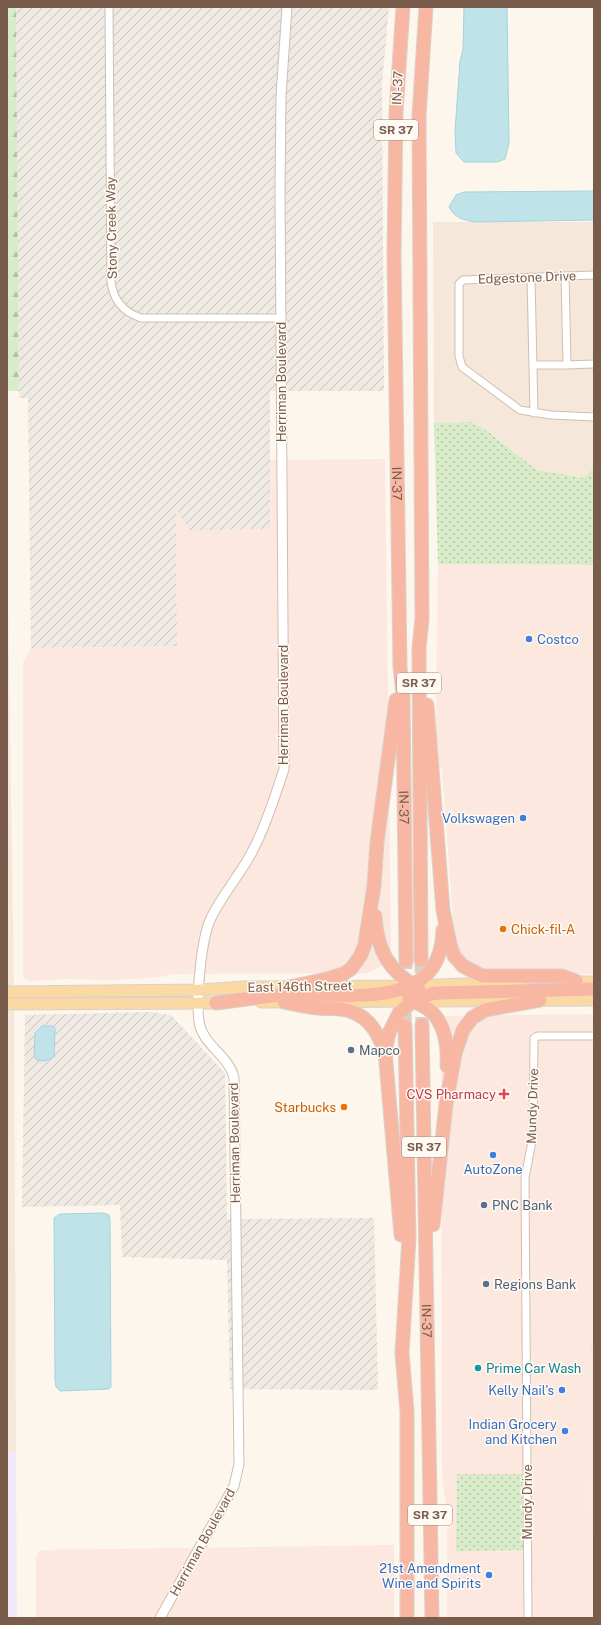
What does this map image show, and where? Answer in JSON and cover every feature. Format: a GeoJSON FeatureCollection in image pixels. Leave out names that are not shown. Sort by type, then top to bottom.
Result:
{"type":"FeatureCollection","features":[{"type":"Feature","properties":{"kind":"highway","name":"IN-37"},"geometry":{"type":"LineString","coordinates":[[403,7],[396,112],[394,254],[400,667],[403,695],[406,961]]}},
{"type":"Feature","properties":{"kind":"highway","name":"IN-37"},"geometry":{"type":"LineString","coordinates":[[421,960],[419,648],[422,619],[419,130],[426,7]]}},
{"type":"Feature","properties":{"kind":"highway"},"geometry":{"type":"LineString","coordinates":[[216,1003],[282,995],[386,993],[391,988],[412,986],[427,974],[440,953],[442,942],[443,910],[422,619]]}},
{"type":"Feature","properties":{"kind":"highway"},"geometry":{"type":"LineString","coordinates":[[289,986],[327,979],[343,974],[351,969],[361,955],[365,944],[374,886],[400,667]]}},
{"type":"Feature","properties":{"kind":"highway"},"geometry":{"type":"LineString","coordinates":[[374,886],[376,929],[382,952],[396,972],[412,986],[431,994],[458,1001]]}},
{"type":"Feature","properties":{"kind":"highway"},"geometry":{"type":"LineString","coordinates":[[443,910],[454,956],[463,966],[471,971],[482,976],[500,977],[562,976],[576,982]]}},
{"type":"Feature","properties":{"kind":"highway"},"geometry":{"type":"LineString","coordinates":[[391,988],[428,1009],[435,1017],[446,1040],[448,1050],[446,1104],[432,1247],[427,1269]]}},
{"type":"Feature","properties":{"kind":"highway"},"geometry":{"type":"LineString","coordinates":[[385,1051],[392,1023],[402,1009],[413,1001],[431,994],[438,992],[594,988]]}},
{"type":"Feature","properties":{"kind":"highway"},"geometry":{"type":"LineString","coordinates":[[446,1104],[460,1037],[468,1022],[479,1013],[492,1007],[540,1000]]}},
{"type":"Feature","properties":{"kind":"highway"},"geometry":{"type":"LineString","coordinates":[[284,1002],[356,1012],[377,1031],[385,1051],[401,1237],[407,1266]]}},
{"type":"Feature","properties":{"kind":"highway","name":"IN-37"},"geometry":{"type":"LineString","coordinates":[[422,1025],[432,1618]]}},
{"type":"Feature","properties":{"kind":"highway","name":"IN-37"},"geometry":{"type":"LineString","coordinates":[[405,1026],[409,1238],[402,1353],[407,1412],[407,1618]]}},
{"type":"Feature","properties":{"kind":"main road"},"geometry":{"type":"LineString","coordinates":[[412,986],[594,982]]}},
{"type":"Feature","properties":{"kind":"main road","name":"East 146th Street"},"geometry":{"type":"LineString","coordinates":[[7,992],[200,990],[289,986],[391,988]]}},
{"type":"Feature","properties":{"kind":"main road","name":"East 146th Street"},"geometry":{"type":"LineString","coordinates":[[7,1004],[594,1000]]}},
{"type":"Feature","properties":{"kind":"street","name":"Stony Creek Way"},"geometry":{"type":"LineString","coordinates":[[109,7],[111,281],[116,300],[124,310],[141,318],[281,318]]}},
{"type":"Feature","properties":{"kind":"street","name":"Herriman Boulevard"},"geometry":{"type":"LineString","coordinates":[[160,1618],[234,1486],[239,1464],[234,1078],[229,1064],[206,1040],[202,1032],[199,1022],[199,1003],[204,941],[211,919],[255,847],[265,826],[284,769],[280,134],[287,7]]}},
{"type":"Feature","properties":{"kind":"street","name":"Edgestone Drive"},"geometry":{"type":"LineString","coordinates":[[534,413],[515,408],[462,367],[459,356],[460,281],[594,275]]}},
{"type":"Feature","properties":{"kind":"street"},"geometry":{"type":"LineString","coordinates":[[565,276],[567,365]]}},
{"type":"Feature","properties":{"kind":"street"},"geometry":{"type":"LineString","coordinates":[[531,277],[534,413],[594,417]]}},
{"type":"Feature","properties":{"kind":"street"},"geometry":{"type":"LineString","coordinates":[[533,365],[594,364]]}},
{"type":"Feature","properties":{"kind":"street","name":"Mundy Drive"},"geometry":{"type":"LineString","coordinates":[[528,1618],[525,1178],[533,1136],[534,1038],[538,1036],[594,1036]]}},
{"type":"Feature","properties":{"kind":"shaded area"},"geometry":{"type":"Polygon","coordinates":[[[16,7],[389,7],[382,83],[384,391],[270,391],[270,529],[189,530],[176,508],[177,646],[31,648],[28,398],[19,398],[16,7]]]}},
{"type":"Feature","properties":{"kind":"shaded area"},"geometry":{"type":"Polygon","coordinates":[[[433,222],[594,222],[594,467],[584,478],[537,470],[486,429],[472,422],[434,423],[433,222]]]}},
{"type":"Feature","properties":{"kind":"shaded area"},"geometry":{"type":"Polygon","coordinates":[[[385,459],[391,949],[390,958],[386,965],[367,973],[173,974],[159,977],[114,980],[65,979],[29,981],[23,977],[23,662],[31,648],[177,646],[176,507],[270,529],[270,460],[385,459]]]}},
{"type":"Feature","properties":{"kind":"shaded area"},"geometry":{"type":"Polygon","coordinates":[[[7,536],[14,989],[7,989],[7,536]]]}},
{"type":"Feature","properties":{"kind":"shaded area"},"geometry":{"type":"Polygon","coordinates":[[[438,564],[594,565],[594,974],[493,974],[478,972],[464,958],[456,947],[442,768],[435,766],[438,564]]]}},
{"type":"Feature","properties":{"kind":"shaded area"},"geometry":{"type":"Polygon","coordinates":[[[7,1011],[14,1011],[16,1452],[7,1452],[7,1011]]]}},
{"type":"Feature","properties":{"kind":"shaded area"},"geometry":{"type":"Polygon","coordinates":[[[148,1012],[171,1015],[225,1073],[227,1219],[374,1218],[378,1390],[230,1389],[227,1260],[122,1257],[120,1205],[22,1207],[25,1015],[148,1012]]]}},
{"type":"Feature","properties":{"kind":"shaded area"},"geometry":{"type":"Polygon","coordinates":[[[594,1014],[594,1341],[590,1341],[593,1618],[447,1618],[447,1514],[442,1475],[441,1016],[594,1014]]]}},
{"type":"Feature","properties":{"kind":"shaded area"},"geometry":{"type":"Polygon","coordinates":[[[590,1341],[594,1341],[594,1618],[593,1618],[590,1341]]]}},
{"type":"Feature","properties":{"kind":"shaded area"},"geometry":{"type":"Polygon","coordinates":[[[7,1452],[16,1452],[17,1618],[7,1618],[7,1452]]]}},
{"type":"Feature","properties":{"kind":"shaded area"},"geometry":{"type":"Polygon","coordinates":[[[394,1545],[394,1618],[36,1618],[36,1556],[40,1550],[394,1545]]]}},
{"type":"Feature","properties":{"kind":"green space"},"geometry":{"type":"Polygon","coordinates":[[[7,7],[16,7],[19,391],[7,391],[7,7]]]}},
{"type":"Feature","properties":{"kind":"green space"},"geometry":{"type":"Polygon","coordinates":[[[472,422],[485,429],[537,470],[584,478],[594,467],[594,565],[438,564],[434,423],[472,422]]]}},
{"type":"Feature","properties":{"kind":"green space"},"geometry":{"type":"Polygon","coordinates":[[[457,1474],[522,1474],[523,1550],[456,1551],[457,1474]]]}},
{"type":"Feature","properties":{"kind":"water"},"geometry":{"type":"Polygon","coordinates":[[[464,7],[507,7],[509,143],[505,159],[497,162],[464,162],[456,153],[455,131],[460,61],[463,49],[464,7]]]}},
{"type":"Feature","properties":{"kind":"water"},"geometry":{"type":"Polygon","coordinates":[[[594,191],[594,220],[475,222],[460,218],[451,211],[449,207],[456,195],[464,192],[594,191]]]}},
{"type":"Feature","properties":{"kind":"water"},"geometry":{"type":"Polygon","coordinates":[[[42,1026],[53,1026],[55,1029],[54,1057],[45,1061],[37,1060],[34,1057],[35,1033],[42,1026]]]}},
{"type":"Feature","properties":{"kind":"water"},"geometry":{"type":"Polygon","coordinates":[[[104,1213],[109,1215],[110,1219],[111,1387],[108,1389],[60,1391],[56,1387],[55,1379],[54,1218],[60,1214],[104,1213]]]}},
{"type":"Feature","properties":{"kind":"tunnel"},"geometry":{"type":"LineString","coordinates":[[421,960],[422,1025]]}},
{"type":"Feature","properties":{"kind":"tunnel"},"geometry":{"type":"LineString","coordinates":[[405,1026],[406,961]]}},
{"type":"Feature","properties":{"kind":"place","name":"Costco"},"geometry":{"type":"Point","coordinates":[529,639]}},
{"type":"Feature","properties":{"kind":"place","name":"Volkswagen"},"geometry":{"type":"Point","coordinates":[523,818]}},
{"type":"Feature","properties":{"kind":"place","name":"Chick-fil-A"},"geometry":{"type":"Point","coordinates":[503,929]}},
{"type":"Feature","properties":{"kind":"place","name":"Mapco"},"geometry":{"type":"Point","coordinates":[351,1050]}},
{"type":"Feature","properties":{"kind":"place","name":"CVS Pharmacy"},"geometry":{"type":"Point","coordinates":[504,1094]}},
{"type":"Feature","properties":{"kind":"place","name":"Starbucks"},"geometry":{"type":"Point","coordinates":[344,1107]}},
{"type":"Feature","properties":{"kind":"place","name":"AutoZone"},"geometry":{"type":"Point","coordinates":[493,1155]}},
{"type":"Feature","properties":{"kind":"place","name":"PNC Bank"},"geometry":{"type":"Point","coordinates":[484,1205]}},
{"type":"Feature","properties":{"kind":"place","name":"Regions Bank"},"geometry":{"type":"Point","coordinates":[486,1284]}},
{"type":"Feature","properties":{"kind":"place","name":"Prime Car Wash"},"geometry":{"type":"Point","coordinates":[478,1368]}},
{"type":"Feature","properties":{"kind":"place","name":"Kelly Nail's"},"geometry":{"type":"Point","coordinates":[562,1390]}},
{"type":"Feature","properties":{"kind":"place","name":"Indian Grocery and Kitchen"},"geometry":{"type":"Point","coordinates":[565,1431]}},
{"type":"Feature","properties":{"kind":"place","name":"21st Amendment Wine and Spirits"},"geometry":{"type":"Point","coordinates":[489,1575]}}]}
